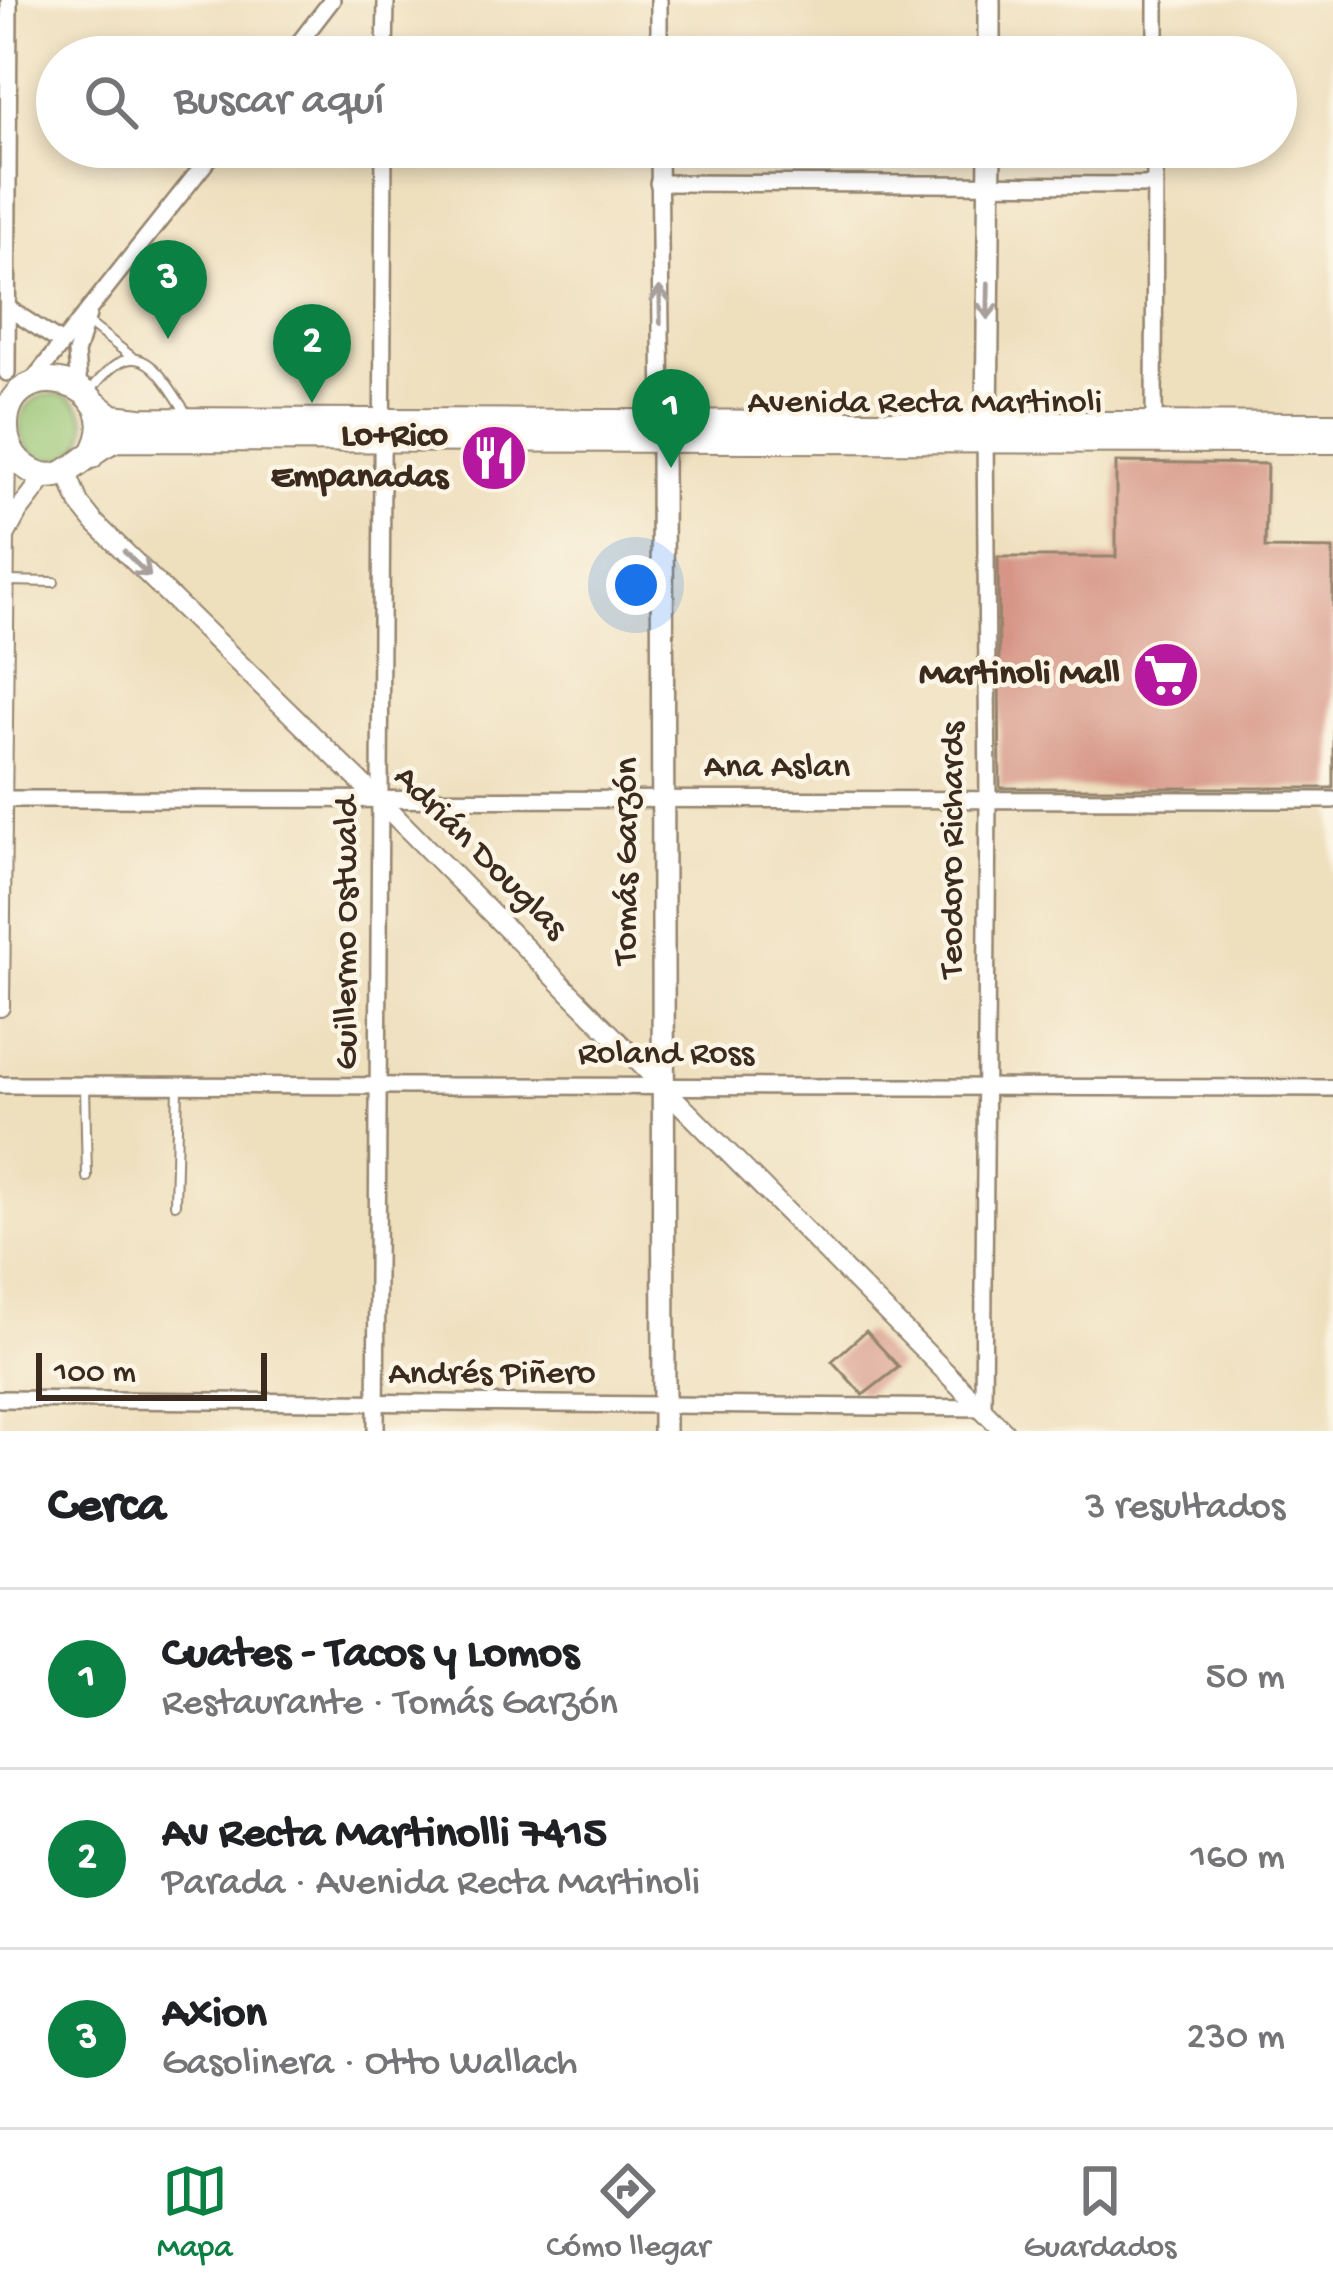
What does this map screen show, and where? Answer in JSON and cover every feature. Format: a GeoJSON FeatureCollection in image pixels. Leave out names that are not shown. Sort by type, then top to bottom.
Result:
{"type":"FeatureCollection","features":[{"type":"Feature","properties":{"kind":"main road"},"geometry":{"type":"LineString","coordinates":[[989,0],[989,36]]}},
{"type":"Feature","properties":{"kind":"main road","name":"Teodoro Richards"},"geometry":{"type":"LineString","coordinates":[[985,432],[990,168]]}},
{"type":"Feature","properties":{"kind":"main road"},"geometry":{"type":"LineString","coordinates":[[58,380],[86,395],[100,423],[91,456],[57,473],[28,468],[6,446],[11,393],[58,380]]}},
{"type":"Feature","properties":{"kind":"main road","name":"Avenida Recta Martinoli"},"geometry":{"type":"LineString","coordinates":[[86,395],[105,413],[119,418],[381,431]]}},
{"type":"Feature","properties":{"kind":"main road","name":"Avenida Recta Martinoli"},"geometry":{"type":"LineString","coordinates":[[985,432],[1154,424],[1333,425]]}},
{"type":"Feature","properties":{"kind":"main road","name":"Avenida Recta Martinoli"},"geometry":{"type":"LineString","coordinates":[[91,456],[104,444],[120,439],[381,431],[985,432],[1333,441]]}},
{"type":"Feature","properties":{"kind":"main road","name":"Tomás Garzón"},"geometry":{"type":"LineString","coordinates":[[662,431],[664,1431]]}},
{"type":"Feature","properties":{"kind":"street"},"geometry":{"type":"LineString","coordinates":[[10,0],[11,393]]}},
{"type":"Feature","properties":{"kind":"street"},"geometry":{"type":"LineString","coordinates":[[304,36],[332,0]]}},
{"type":"Feature","properties":{"kind":"street"},"geometry":{"type":"LineString","coordinates":[[385,36],[386,0]]}},
{"type":"Feature","properties":{"kind":"street"},"geometry":{"type":"LineString","coordinates":[[659,0],[659,36]]}},
{"type":"Feature","properties":{"kind":"street"},"geometry":{"type":"LineString","coordinates":[[1156,0],[1156,36]]}},
{"type":"Feature","properties":{"kind":"street"},"geometry":{"type":"LineString","coordinates":[[11,393],[88,317],[202,168]]}},
{"type":"Feature","properties":{"kind":"street","name":"Guillermo Ostwald"},"geometry":{"type":"LineString","coordinates":[[376,1431],[384,168]]}},
{"type":"Feature","properties":{"kind":"street","name":"Tomás Garzón"},"geometry":{"type":"LineString","coordinates":[[658,168],[662,431]]}},
{"type":"Feature","properties":{"kind":"street"},"geometry":{"type":"LineString","coordinates":[[1154,424],[1155,168]]}},
{"type":"Feature","properties":{"kind":"street"},"geometry":{"type":"LineString","coordinates":[[658,183],[1155,184]]}},
{"type":"Feature","properties":{"kind":"street"},"geometry":{"type":"LineString","coordinates":[[8,308],[60,342]]}},
{"type":"Feature","properties":{"kind":"street"},"geometry":{"type":"LineString","coordinates":[[86,395],[76,352],[88,317]]}},
{"type":"Feature","properties":{"kind":"street","name":"Teodoro Richards"},"geometry":{"type":"LineString","coordinates":[[983,1408],[988,799],[985,432]]}},
{"type":"Feature","properties":{"kind":"street"},"geometry":{"type":"LineString","coordinates":[[0,1007],[6,446]]}},
{"type":"Feature","properties":{"kind":"street"},"geometry":{"type":"LineString","coordinates":[[3,541],[18,512],[57,473]]}},
{"type":"Feature","properties":{"kind":"street","name":"Adrián Douglas"},"geometry":{"type":"LineString","coordinates":[[57,473],[95,523],[377,798],[1004,1431]]}},
{"type":"Feature","properties":{"kind":"street","name":"Ana Aslan"},"geometry":{"type":"LineString","coordinates":[[4,799],[1333,800]]}},
{"type":"Feature","properties":{"kind":"street","name":"Roland Ross"},"geometry":{"type":"LineString","coordinates":[[0,1085],[1333,1088]]}},
{"type":"Feature","properties":{"kind":"street","name":"Andrés Piñero"},"geometry":{"type":"LineString","coordinates":[[0,1399],[983,1408]]}},
{"type":"Feature","properties":{"kind":"lane"},"geometry":{"type":"LineString","coordinates":[[88,317],[133,358],[163,376],[191,420]]}},
{"type":"Feature","properties":{"kind":"lane"},"geometry":{"type":"LineString","coordinates":[[86,395],[106,369],[121,359],[133,358]]}},
{"type":"Feature","properties":{"kind":"lane"},"geometry":{"type":"LineString","coordinates":[[2,581],[54,582]]}},
{"type":"Feature","properties":{"kind":"lane"},"geometry":{"type":"LineString","coordinates":[[85,1085],[87,1177]]}},
{"type":"Feature","properties":{"kind":"lane"},"geometry":{"type":"LineString","coordinates":[[175,1204],[178,1085]]}},
{"type":"Feature","properties":{"kind":"green space"},"geometry":{"type":"Polygon","coordinates":[[[53,394],[76,404],[86,427],[76,450],[53,460],[30,450],[20,427],[30,404],[53,394]]]}},
{"type":"Feature","properties":{"kind":"building","name":"Martinoli Mall"},"geometry":{"type":"Polygon","coordinates":[[[1116,462],[1267,464],[1265,548],[1333,549],[1333,788],[1000,788],[998,557],[1116,557],[1116,462]]]}},
{"type":"Feature","properties":{"kind":"building"},"geometry":{"type":"Polygon","coordinates":[[[866,1331],[899,1367],[863,1395],[832,1361],[866,1331]]]}},
{"type":"Feature","properties":{"kind":"place","name":"Axion"},"geometry":{"type":"Point","coordinates":[168,339]}},
{"type":"Feature","properties":{"kind":"place","name":"Av Recta Martinolli 7415"},"geometry":{"type":"Point","coordinates":[312,403]}},
{"type":"Feature","properties":{"kind":"place","name":"Lo+Rico Empanadas"},"geometry":{"type":"Point","coordinates":[494,458]}},
{"type":"Feature","properties":{"kind":"place","name":"Cuates - Tacos y Lomos"},"geometry":{"type":"Point","coordinates":[671,468]}},
{"type":"Feature","properties":{"kind":"place","name":"Martinoli Mall"},"geometry":{"type":"Point","coordinates":[1166,675]}}]}
